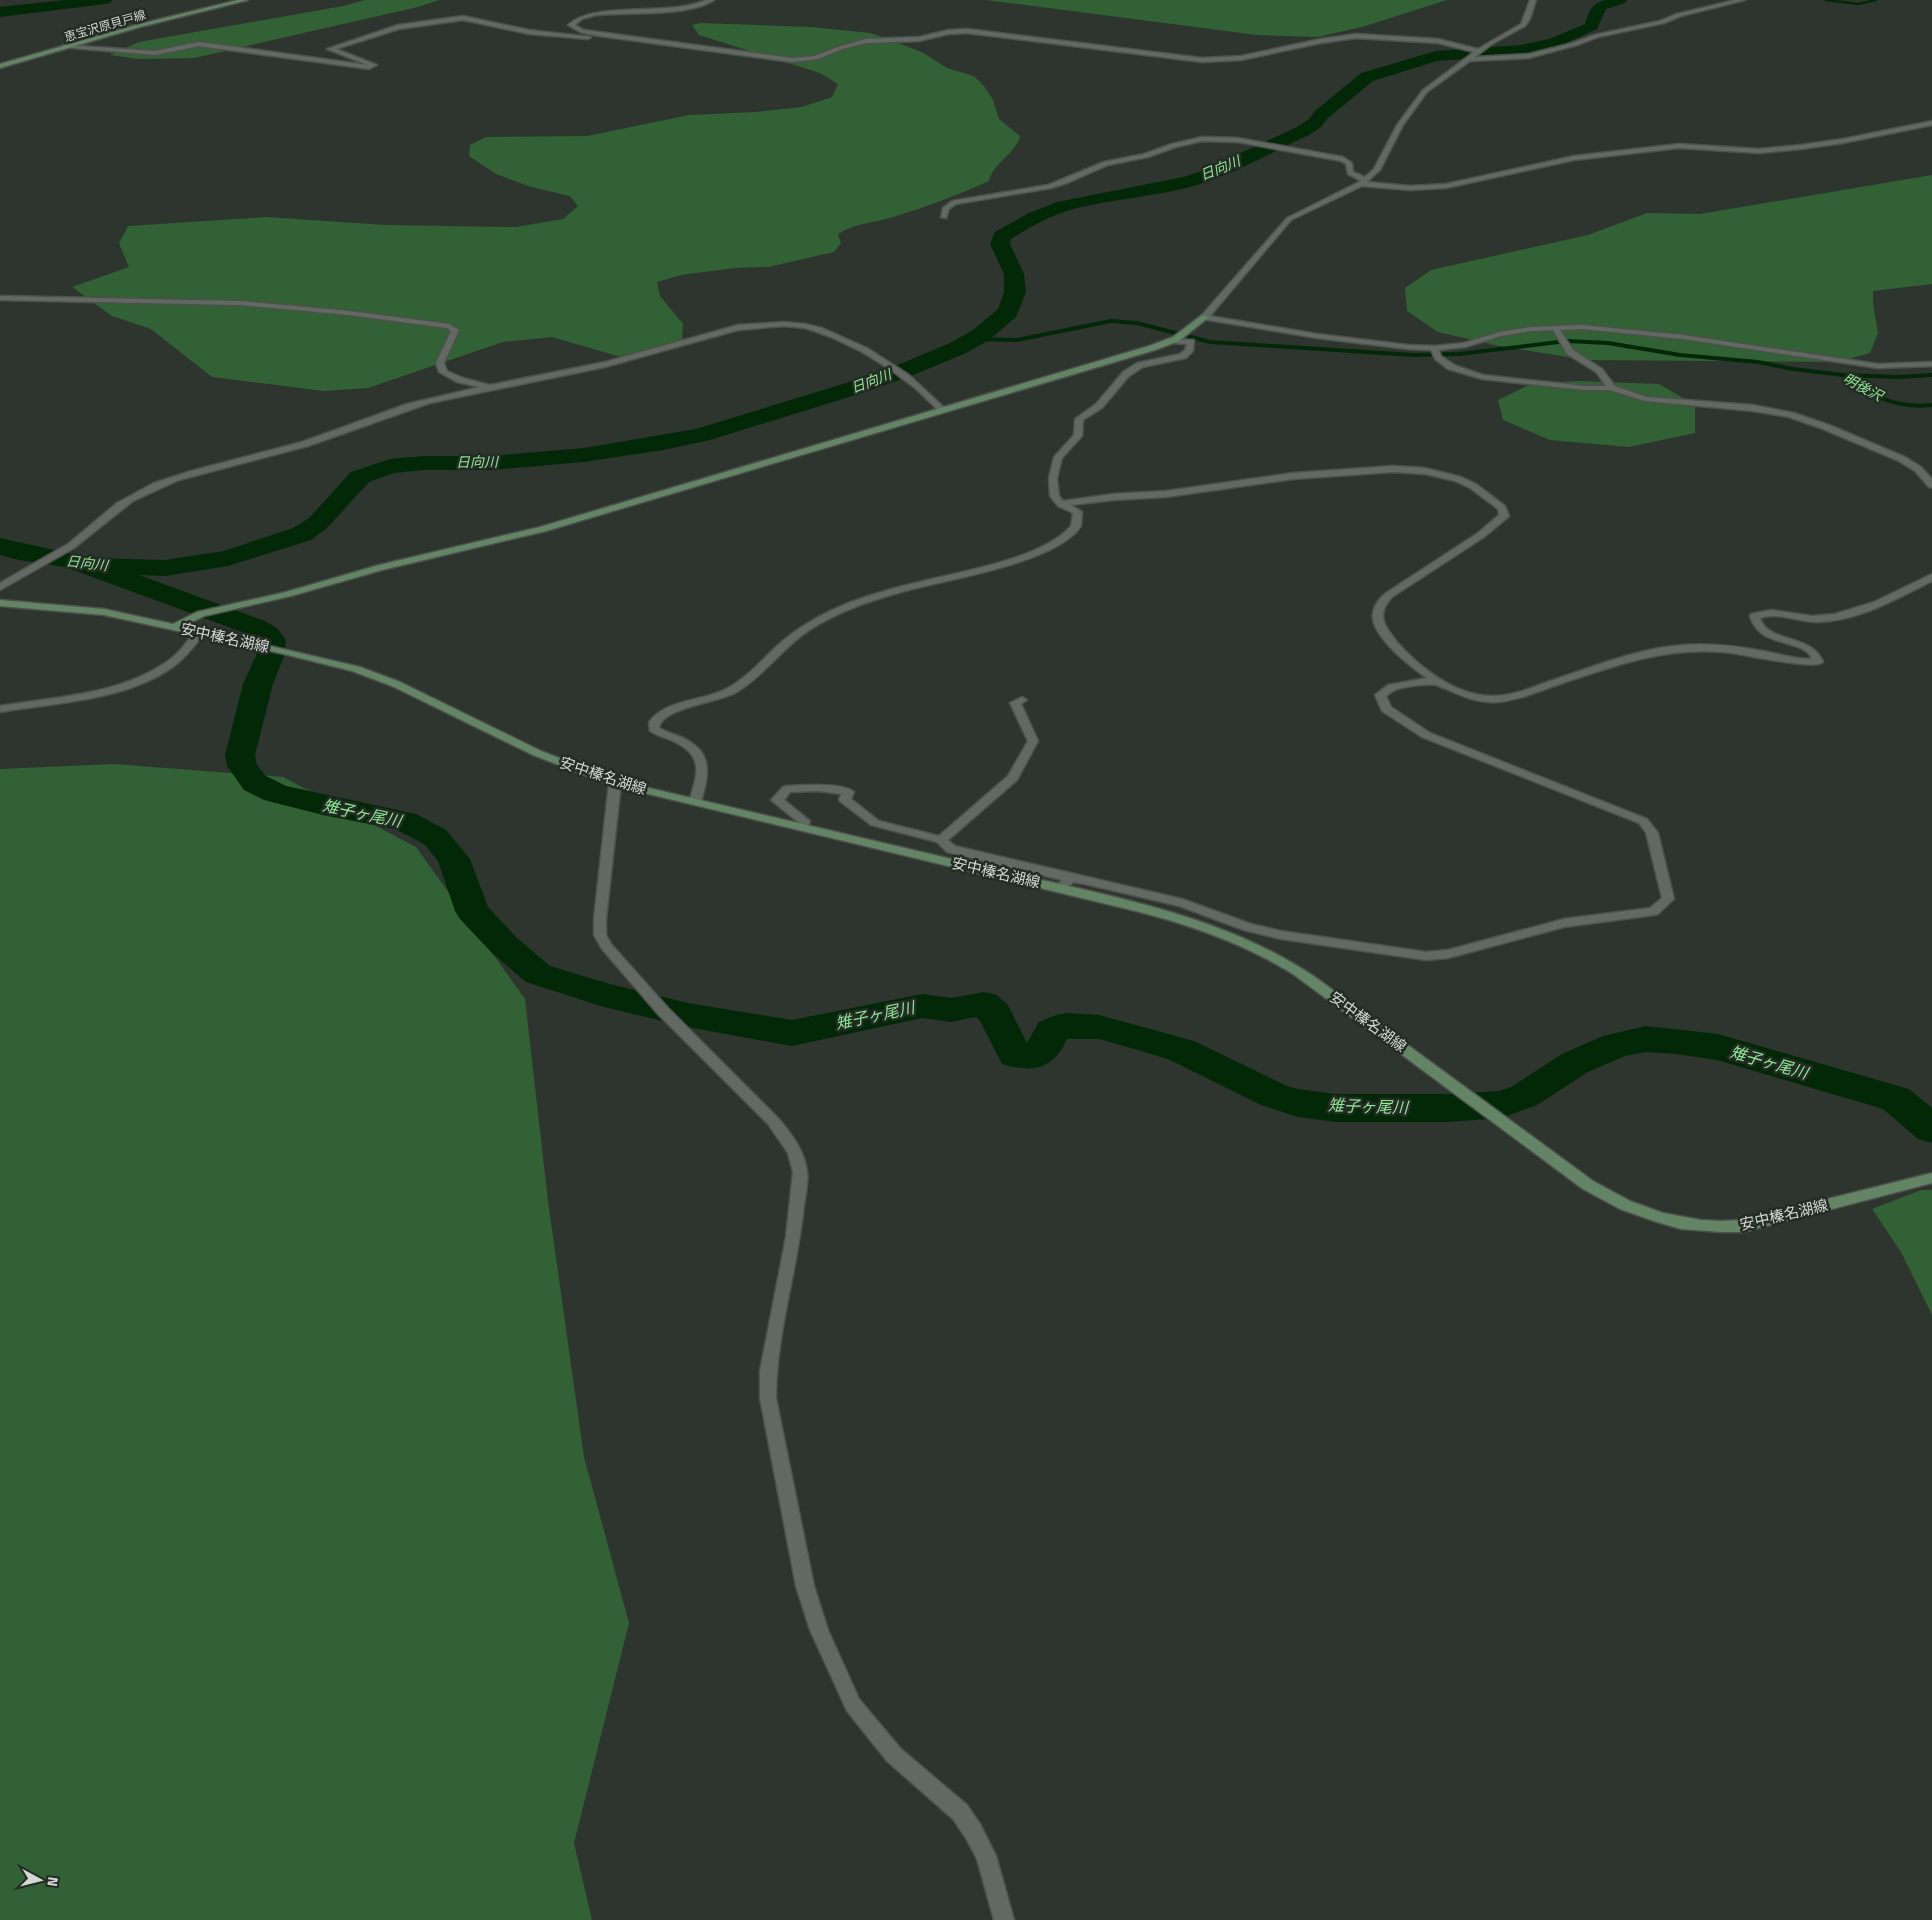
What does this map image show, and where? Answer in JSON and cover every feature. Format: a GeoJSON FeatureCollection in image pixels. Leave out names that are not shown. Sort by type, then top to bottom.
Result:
{"type":"FeatureCollection","features":[{"type":"Feature","properties":{"kind":"main road","name":"恵宝沢原貝戸線"},"geometry":{"type":"LineString","coordinates":[[0,66],[138,26],[244,0]]}},
{"type":"Feature","properties":{"kind":"main road"},"geometry":{"type":"LineString","coordinates":[[174,627],[201,614],[226,607],[288,594],[380,568],[543,529],[642,498],[944,411],[1178,338],[1205,317]]}},
{"type":"Feature","properties":{"kind":"main road","name":"安中榛名湖線"},"geometry":{"type":"LineString","coordinates":[[0,603],[85,609],[259,645],[356,669],[396,684],[537,753],[615,783],[1176,917],[1212,930],[1274,957],[1313,982],[1588,1185],[1611,1199],[1656,1219],[1676,1224],[1722,1228],[1743,1226],[1932,1178]]}},
{"type":"Feature","properties":{"kind":"street"},"geometry":{"type":"LineString","coordinates":[[710,0],[703,5],[690,8],[612,12],[585,16],[578,18],[571,25],[582,31],[705,47],[766,58],[792,60],[816,58],[840,48],[866,41],[919,39],[949,32],[966,31],[1202,60],[1241,58],[1321,41],[1356,36],[1438,41],[1474,55],[1529,56],[1575,44],[1596,36],[1662,22],[1679,15],[1742,0]]}},
{"type":"Feature","properties":{"kind":"street"},"geometry":{"type":"LineString","coordinates":[[1205,317],[1289,219],[1363,182],[1377,170],[1400,125],[1425,91],[1474,55],[1523,25],[1533,0]]}},
{"type":"Feature","properties":{"kind":"street"},"geometry":{"type":"LineString","coordinates":[[64,47],[155,53],[199,44],[369,67],[374,65],[330,49],[398,27],[463,18],[554,35],[618,36]]}},
{"type":"Feature","properties":{"kind":"street"},"geometry":{"type":"LineString","coordinates":[[944,217],[946,208],[954,202],[1049,187],[1073,179],[1106,163],[1146,156],[1184,142],[1212,138],[1238,140],[1343,159],[1349,163],[1350,173],[1363,182],[1410,188],[1446,186],[1574,158],[1679,146],[1759,151],[1843,141],[1932,123]]}},
{"type":"Feature","properties":{"kind":"street"},"geometry":{"type":"LineString","coordinates":[[0,298],[240,303],[373,315],[449,326],[455,330],[442,356],[440,367],[443,372],[460,380],[492,388]]}},
{"type":"Feature","properties":{"kind":"street"},"geometry":{"type":"LineString","coordinates":[[1205,317],[1356,342],[1434,348],[1465,345],[1514,331],[1582,327],[1683,337],[1878,366],[1932,364]]}},
{"type":"Feature","properties":{"kind":"street"},"geometry":{"type":"LineString","coordinates":[[0,588],[73,544],[117,506],[140,492],[171,480],[197,471],[300,445],[412,405],[629,358],[721,332],[774,325],[805,326],[824,332],[858,347],[888,365],[918,386],[944,411]]}},
{"type":"Feature","properties":{"kind":"street"},"geometry":{"type":"LineString","coordinates":[[1555,328],[1570,351],[1600,370],[1608,379],[1611,388]]}},
{"type":"Feature","properties":{"kind":"street"},"geometry":{"type":"LineString","coordinates":[[695,802],[704,771],[702,761],[696,751],[686,743],[654,729],[653,725],[660,715],[667,711],[717,698],[736,689],[800,633],[833,614],[894,592],[1008,562],[1061,540],[1074,530],[1078,517],[1077,512],[1061,504],[1054,496],[1053,478],[1058,457],[1078,436],[1079,419],[1099,406],[1126,374],[1140,365],[1183,356],[1189,351],[1191,342],[1178,338]]}},
{"type":"Feature","properties":{"kind":"street"},"geometry":{"type":"LineString","coordinates":[[1434,348],[1443,362],[1469,374],[1539,384],[1611,388],[1645,399],[1753,408],[1791,415],[1826,427],[1902,459],[1918,469],[1932,485]]}},
{"type":"Feature","properties":{"kind":"street"},"geometry":{"type":"LineString","coordinates":[[1061,504],[1113,497],[1166,494],[1293,476],[1361,470],[1425,470],[1465,482],[1502,508],[1504,516],[1481,535],[1389,596],[1380,604],[1377,610],[1380,626],[1394,646],[1412,662],[1437,680],[1472,697],[1491,699],[1533,690],[1601,666],[1640,655],[1674,649],[1728,649],[1813,663],[1818,662],[1815,654],[1770,635],[1758,626],[1755,622],[1755,616],[1763,612],[1803,619],[1832,618],[1852,614],[1891,598],[1932,577]]}},
{"type":"Feature","properties":{"kind":"street"},"geometry":{"type":"LineString","coordinates":[[0,709],[87,694],[137,681],[156,673],[176,660],[200,632]]}},
{"type":"Feature","properties":{"kind":"street"},"geometry":{"type":"LineString","coordinates":[[802,828],[804,821],[777,800],[787,789],[818,788],[848,792],[845,800],[874,823],[941,840],[951,849],[1182,903],[1248,928],[1281,935],[1426,956],[1448,954],[1564,923],[1654,911],[1668,899],[1652,833],[1643,821],[1426,735],[1386,709],[1380,695],[1392,687],[1437,680]]}},
{"type":"Feature","properties":{"kind":"street"},"geometry":{"type":"LineString","coordinates":[[941,840],[1013,778],[1033,741],[1015,703],[1022,700]]}},
{"type":"Feature","properties":{"kind":"street"},"geometry":{"type":"LineString","coordinates":[[615,783],[600,919],[600,935],[606,946],[663,1011],[774,1122],[795,1153],[800,1172],[794,1236],[768,1371],[768,1398],[805,1586],[819,1630],[853,1705],[894,1755],[960,1812],[964,1818],[986,1856],[1004,1920]]}},
{"type":"Feature","properties":{"kind":"street"},"geometry":{"type":"LineString","coordinates":[[1060,889],[1070,878]]}},
{"type":"Feature","properties":{"kind":"green space"},"geometry":{"type":"Polygon","coordinates":[[[365,0],[439,0],[418,7],[194,58],[138,59],[110,55],[139,42],[343,6],[365,0]]]}},
{"type":"Feature","properties":{"kind":"green space"},"geometry":{"type":"Polygon","coordinates":[[[986,0],[1447,0],[1362,27],[1317,37],[1257,35],[986,0]]]}},
{"type":"Feature","properties":{"kind":"green space"},"geometry":{"type":"Polygon","coordinates":[[[701,23],[810,27],[871,33],[922,52],[947,68],[974,76],[984,86],[993,100],[999,119],[1020,136],[1018,142],[995,168],[989,181],[918,209],[844,230],[838,234],[841,243],[834,252],[768,267],[735,268],[681,275],[657,282],[660,296],[683,324],[682,339],[657,353],[631,360],[552,337],[503,342],[368,388],[324,391],[212,377],[151,329],[112,316],[72,287],[129,267],[119,243],[128,226],[267,217],[385,225],[516,227],[563,219],[578,206],[570,196],[531,187],[496,174],[469,156],[470,145],[486,137],[587,136],[689,115],[755,112],[802,107],[832,97],[838,84],[820,73],[699,35],[692,25],[701,23]]]}},
{"type":"Feature","properties":{"kind":"green space"},"geometry":{"type":"Polygon","coordinates":[[[1932,175],[1932,284],[1873,291],[1873,304],[1878,333],[1870,353],[1837,362],[1586,360],[1499,346],[1438,332],[1407,311],[1405,288],[1431,270],[1588,235],[1647,213],[1700,214],[1932,175]]]}},
{"type":"Feature","properties":{"kind":"green space"},"geometry":{"type":"Polygon","coordinates":[[[1578,381],[1659,384],[1695,405],[1695,433],[1629,447],[1550,440],[1503,420],[1498,400],[1531,384],[1578,381]]]}},
{"type":"Feature","properties":{"kind":"green space"},"geometry":{"type":"Polygon","coordinates":[[[114,764],[283,777],[416,847],[525,999],[548,1201],[584,1457],[629,1623],[574,1843],[592,1920],[0,1920],[0,769],[114,764]]]}},
{"type":"Feature","properties":{"kind":"green space"},"geometry":{"type":"Polygon","coordinates":[[[1921,1190],[1932,1190],[1932,1315],[1901,1252],[1872,1209],[1921,1190]]]}},
{"type":"Feature","properties":{"kind":"waterway"},"geometry":{"type":"LineString","coordinates":[[0,12],[105,0]]}},
{"type":"Feature","properties":{"kind":"waterway","name":"日向川"},"geometry":{"type":"LineString","coordinates":[[88,566],[165,568],[228,558],[302,534],[318,523],[360,477],[390,466],[423,463],[490,463],[584,455],[663,443],[701,435],[854,388],[908,369],[958,348],[981,335],[1008,312],[1015,292],[1014,274],[1000,244],[1002,236],[1028,221],[1073,203],[1186,182],[1206,176],[1303,131],[1315,123],[1321,115],[1367,77],[1436,56],[1521,50],[1554,43],[1592,26],[1597,10],[1601,6],[1620,0]]}},
{"type":"Feature","properties":{"kind":"waterway"},"geometry":{"type":"LineString","coordinates":[[1826,0],[1858,4],[1876,0]]}},
{"type":"Feature","properties":{"kind":"waterway"},"geometry":{"type":"LineString","coordinates":[[974,339],[1017,340],[1111,321],[1137,323],[1210,342],[1413,355],[1459,354],[1567,341],[1608,343],[1680,355],[1758,362],[1793,369],[1843,375]]}},
{"type":"Feature","properties":{"kind":"waterway"},"geometry":{"type":"LineString","coordinates":[[1843,375],[1898,377],[1932,375]]}},
{"type":"Feature","properties":{"kind":"waterway","name":"明後沢"},"geometry":{"type":"LineString","coordinates":[[1843,375],[1863,389],[1884,399],[1907,405],[1932,405]]}},
{"type":"Feature","properties":{"kind":"waterway","name":"日向川"},"geometry":{"type":"LineString","coordinates":[[0,546],[19,552],[70,560],[88,566]]}},
{"type":"Feature","properties":{"kind":"waterway","name":"雉子ヶ尾川"},"geometry":{"type":"LineString","coordinates":[[88,566],[255,627],[267,634],[272,640],[270,656],[258,684],[240,755],[242,766],[255,783],[275,793],[323,805],[405,821],[435,837],[454,859],[472,911],[504,945],[538,974],[604,995],[688,1015],[792,1033],[922,1006],[951,1010],[984,1004],[995,1014],[1015,1055],[1030,1056],[1040,1053],[1052,1031],[1066,1025],[1099,1027],[1181,1050],[1274,1096],[1298,1103],[1335,1108],[1449,1108],[1502,1104],[1524,1096],[1575,1063],[1616,1045],[1646,1039],[1676,1041],[1718,1047],[1896,1099],[1932,1129]]}}]}
